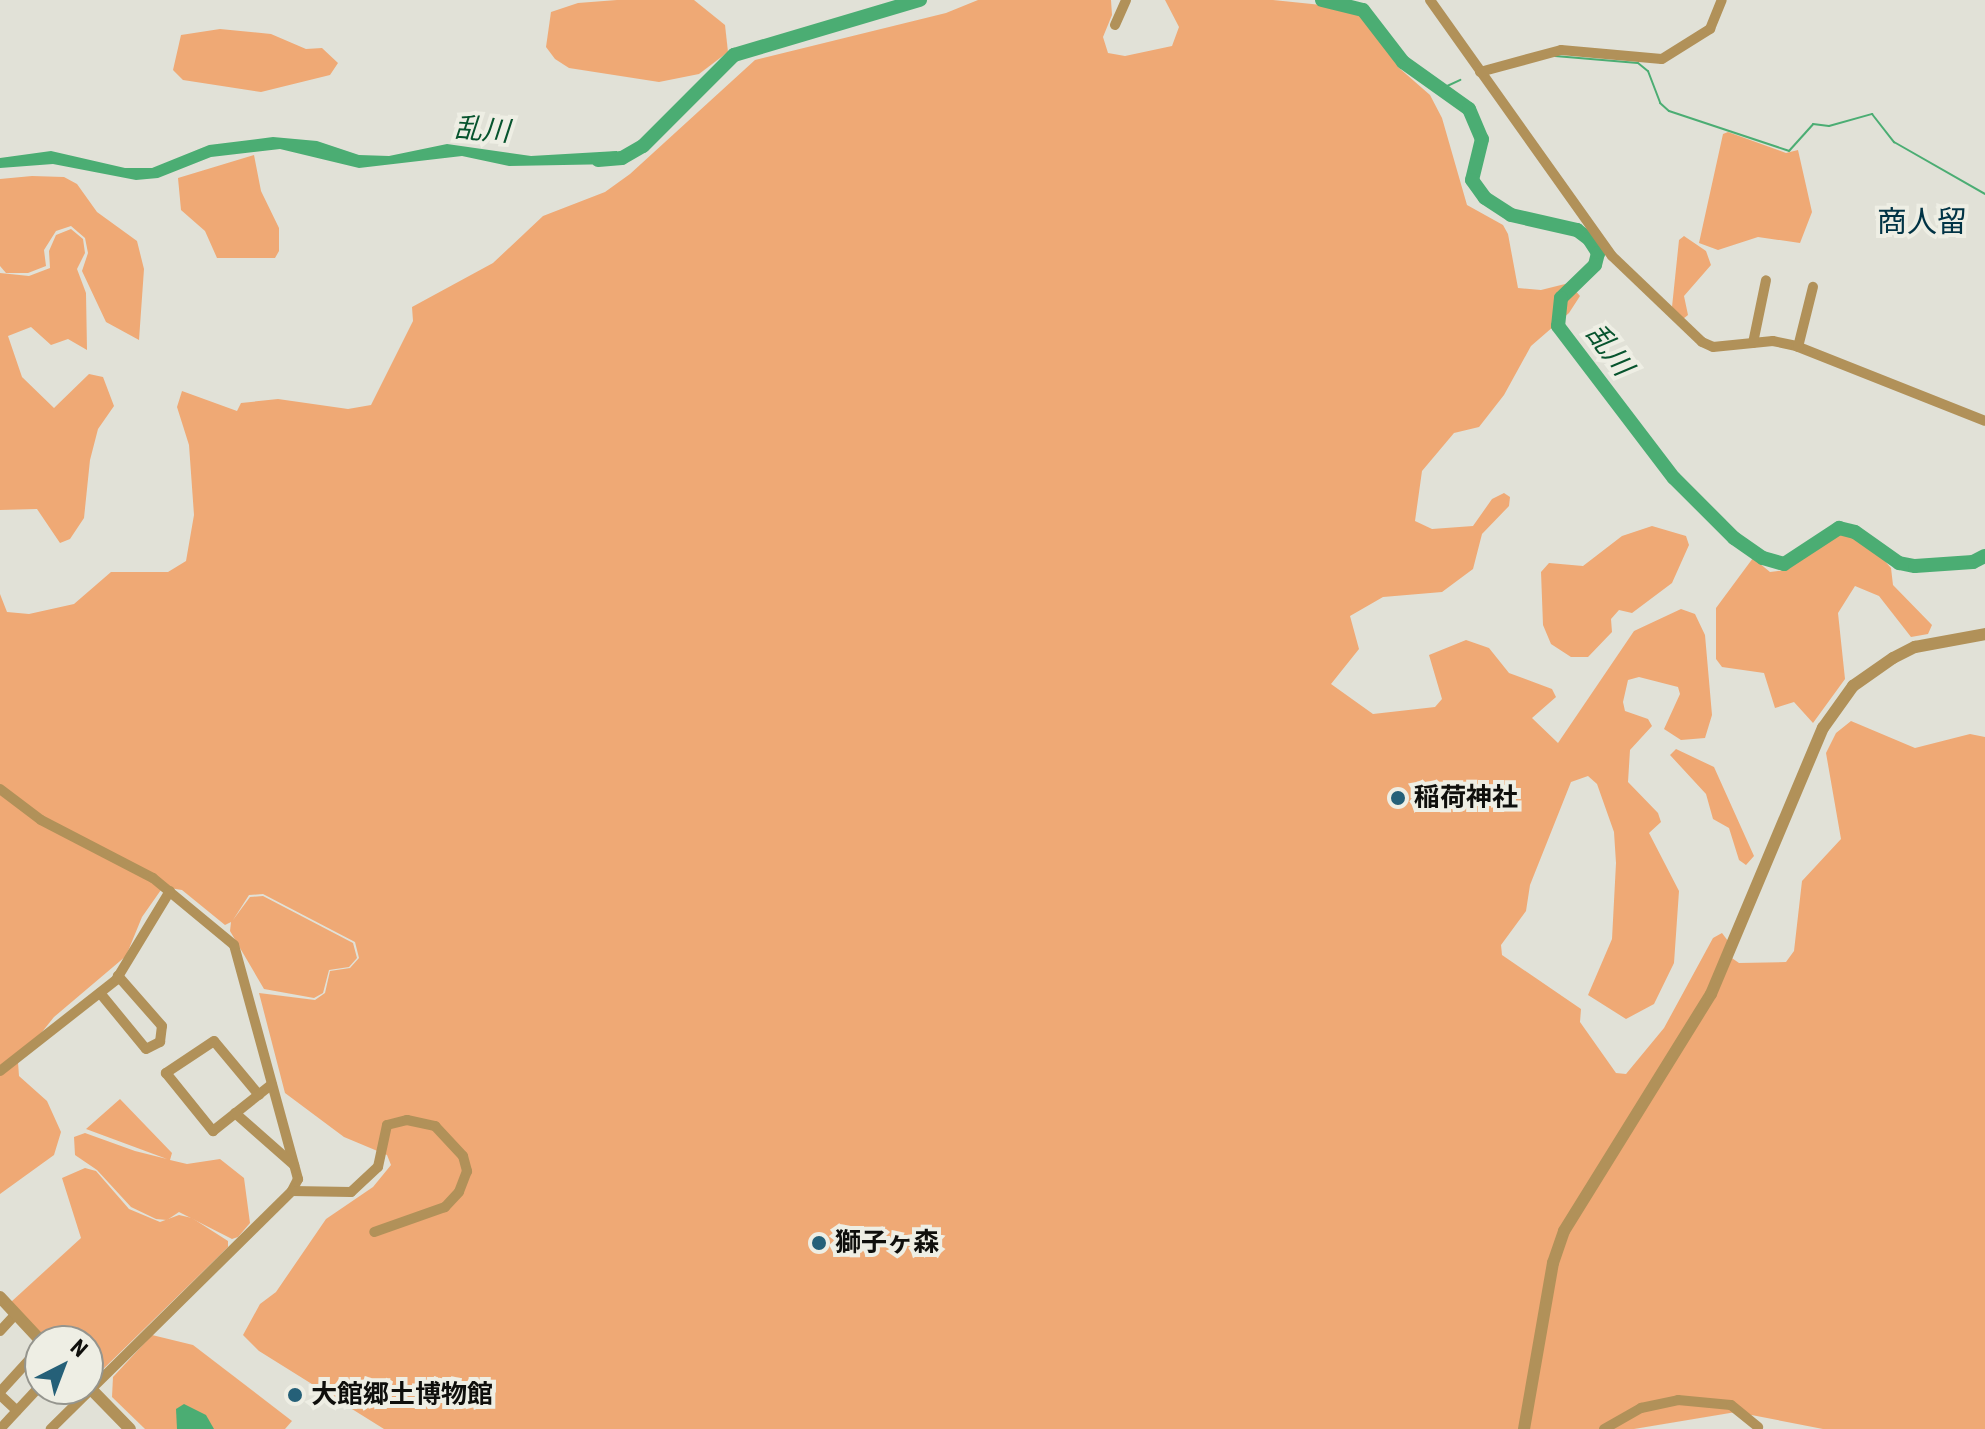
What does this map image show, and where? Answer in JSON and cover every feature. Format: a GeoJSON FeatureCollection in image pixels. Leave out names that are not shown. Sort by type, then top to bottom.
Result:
{"type":"FeatureCollection","features":[{"type":"Feature","properties":{"kind":"street"},"geometry":{"type":"LineString","coordinates":[[1115,25],[1126,0]]}},
{"type":"Feature","properties":{"kind":"street"},"geometry":{"type":"LineString","coordinates":[[1430,0],[1560,189],[1638,284],[1702,342],[1713,347],[1753,343],[1798,347],[1985,421]]}},
{"type":"Feature","properties":{"kind":"street"},"geometry":{"type":"LineString","coordinates":[[1480,72],[1552,51],[1662,59],[1710,29],[1722,0]]}},
{"type":"Feature","properties":{"kind":"street"},"geometry":{"type":"LineString","coordinates":[[1753,343],[1766,280]]}},
{"type":"Feature","properties":{"kind":"street"},"geometry":{"type":"LineString","coordinates":[[1798,347],[1813,287]]}},
{"type":"Feature","properties":{"kind":"street"},"geometry":{"type":"LineString","coordinates":[[1524,1429],[1553,1263],[1564,1231],[1711,994],[1823,728],[1853,686],[1893,658],[1915,647],[1985,634]]}},
{"type":"Feature","properties":{"kind":"street"},"geometry":{"type":"LineString","coordinates":[[0,789],[41,820],[170,891],[234,945],[298,1179],[292,1191],[104,1373]]}},
{"type":"Feature","properties":{"kind":"street"},"geometry":{"type":"LineString","coordinates":[[0,1071],[118,976],[170,891]]}},
{"type":"Feature","properties":{"kind":"street"},"geometry":{"type":"LineString","coordinates":[[100,993],[146,1049],[160,1042],[162,1026],[118,976]]}},
{"type":"Feature","properties":{"kind":"street"},"geometry":{"type":"LineString","coordinates":[[259,1095],[214,1041],[166,1073],[213,1131],[259,1095],[272,1084]]}},
{"type":"Feature","properties":{"kind":"street"},"geometry":{"type":"LineString","coordinates":[[235,1113],[294,1165]]}},
{"type":"Feature","properties":{"kind":"street"},"geometry":{"type":"LineString","coordinates":[[292,1191],[351,1192],[378,1167],[387,1125],[407,1120],[435,1126],[463,1156],[467,1171],[459,1192],[445,1207],[374,1232]]}},
{"type":"Feature","properties":{"kind":"street"},"geometry":{"type":"LineString","coordinates":[[0,1297],[26,1325]]}},
{"type":"Feature","properties":{"kind":"street"},"geometry":{"type":"LineString","coordinates":[[0,1331],[16,1314]]}},
{"type":"Feature","properties":{"kind":"street"},"geometry":{"type":"LineString","coordinates":[[17,1411],[0,1394],[24,1366]]}},
{"type":"Feature","properties":{"kind":"street"},"geometry":{"type":"LineString","coordinates":[[1604,1429],[1641,1408],[1678,1400],[1731,1405],[1758,1427]]}},
{"type":"Feature","properties":{"kind":"street"},"geometry":{"type":"LineString","coordinates":[[104,1402],[130,1429]]}},
{"type":"Feature","properties":{"kind":"street"},"geometry":{"type":"LineString","coordinates":[[0,1429],[24,1403]]}},
{"type":"Feature","properties":{"kind":"street"},"geometry":{"type":"LineString","coordinates":[[51,1429],[73,1405]]}},
{"type":"Feature","properties":{"kind":"shaded area"},"geometry":{"type":"Polygon","coordinates":[[[694,0],[725,25],[728,52],[699,74],[659,82],[569,68],[555,59],[546,47],[551,12],[578,3],[694,0]]]}},
{"type":"Feature","properties":{"kind":"shaded area"},"geometry":{"type":"Polygon","coordinates":[[[978,0],[1111,0],[1112,15],[1103,37],[1108,53],[1125,56],[1172,46],[1179,27],[1165,0],[1273,0],[1341,7],[1365,17],[1381,34],[1398,67],[1430,95],[1442,118],[1467,205],[1503,225],[1508,234],[1518,288],[1541,290],[1569,283],[1580,296],[1569,313],[1531,346],[1504,395],[1479,427],[1454,433],[1422,471],[1415,521],[1432,529],[1473,526],[1492,499],[1504,493],[1510,497],[1509,506],[1482,534],[1473,569],[1442,592],[1383,597],[1350,616],[1359,649],[1331,684],[1373,714],[1435,707],[1442,699],[1429,655],[1466,640],[1489,648],[1509,673],[1552,689],[1556,697],[1532,718],[1558,743],[1634,631],[1681,609],[1695,614],[1705,635],[1712,715],[1705,738],[1681,740],[1664,729],[1680,694],[1678,687],[1639,677],[1628,680],[1623,702],[1625,711],[1648,719],[1652,726],[1630,750],[1628,782],[1658,813],[1661,822],[1649,833],[1679,891],[1674,963],[1654,1004],[1626,1019],[1588,995],[1612,939],[1616,863],[1614,832],[1597,784],[1588,776],[1571,782],[1530,885],[1526,911],[1501,945],[1502,955],[1581,1009],[1580,1022],[1616,1073],[1626,1074],[1664,1028],[1713,938],[1722,933],[1728,941],[1726,954],[1739,963],[1786,962],[1794,951],[1802,881],[1841,839],[1826,753],[1836,733],[1851,721],[1915,748],[1970,734],[1985,737],[1985,1429],[1823,1429],[1736,1412],[1634,1429],[384,1429],[259,1351],[243,1335],[260,1304],[276,1292],[326,1219],[373,1187],[391,1165],[387,1155],[344,1137],[285,1093],[259,993],[315,1000],[325,993],[330,971],[350,968],[359,958],[355,942],[263,894],[249,895],[233,920],[250,897],[263,896],[353,943],[357,958],[349,967],[329,970],[323,993],[314,998],[264,989],[230,931],[231,922],[225,925],[182,890],[163,887],[142,917],[126,956],[54,1017],[18,1062],[19,1076],[47,1101],[61,1132],[54,1155],[0,1194],[0,594],[7,612],[29,614],[74,604],[111,572],[168,572],[186,561],[194,515],[189,445],[177,407],[182,391],[237,411],[241,403],[278,399],[348,409],[371,405],[413,321],[412,307],[493,263],[543,216],[605,192],[630,174],[755,60],[946,13],[978,0]]]}},
{"type":"Feature","properties":{"kind":"shaded area"},"geometry":{"type":"Polygon","coordinates":[[[220,29],[271,34],[306,49],[322,48],[338,63],[330,75],[261,92],[183,80],[173,70],[181,35],[220,29]]]}},
{"type":"Feature","properties":{"kind":"shaded area"},"geometry":{"type":"Polygon","coordinates":[[[1728,132],[1786,153],[1798,150],[1812,212],[1800,243],[1758,237],[1718,250],[1699,243],[1723,134],[1728,132]]]}},
{"type":"Feature","properties":{"kind":"shaded area"},"geometry":{"type":"Polygon","coordinates":[[[273,137],[317,141],[359,155],[389,156],[447,144],[531,156],[617,151],[617,164],[509,166],[462,156],[359,168],[280,149],[211,157],[158,178],[136,180],[53,164],[0,168],[0,158],[51,151],[125,168],[152,168],[209,145],[273,137]]]}},
{"type":"Feature","properties":{"kind":"shaded area"},"geometry":{"type":"Polygon","coordinates":[[[254,155],[261,191],[279,228],[279,251],[275,258],[217,258],[205,231],[181,210],[178,178],[254,155]]]}},
{"type":"Feature","properties":{"kind":"shaded area"},"geometry":{"type":"Polygon","coordinates":[[[64,177],[77,184],[97,212],[137,241],[144,269],[139,340],[106,322],[82,271],[88,253],[85,238],[71,226],[56,231],[44,250],[46,266],[28,273],[6,273],[0,266],[0,179],[64,177]]]}},
{"type":"Feature","properties":{"kind":"shaded area"},"geometry":{"type":"Polygon","coordinates":[[[71,229],[83,239],[85,253],[77,269],[86,293],[87,350],[68,339],[51,345],[31,327],[8,336],[22,377],[54,408],[89,374],[103,377],[114,406],[98,429],[90,460],[84,518],[70,539],[60,543],[37,509],[0,510],[0,273],[29,276],[50,268],[49,251],[56,235],[71,229]]]}},
{"type":"Feature","properties":{"kind":"shaded area"},"geometry":{"type":"Polygon","coordinates":[[[1684,236],[1706,251],[1711,265],[1684,296],[1688,315],[1683,319],[1672,307],[1679,240],[1684,236]]]}},
{"type":"Feature","properties":{"kind":"shaded area"},"geometry":{"type":"Polygon","coordinates":[[[1652,526],[1686,536],[1689,545],[1672,583],[1632,613],[1619,610],[1611,619],[1612,632],[1588,657],[1571,657],[1551,644],[1543,625],[1541,572],[1549,563],[1583,566],[1622,536],[1652,526]]]}},
{"type":"Feature","properties":{"kind":"shaded area"},"geometry":{"type":"Polygon","coordinates":[[[1845,534],[1869,543],[1891,568],[1893,585],[1932,625],[1928,634],[1911,637],[1879,596],[1855,586],[1838,613],[1845,679],[1813,723],[1794,702],[1775,708],[1764,673],[1722,667],[1716,659],[1716,608],[1753,558],[1770,572],[1787,570],[1832,537],[1845,534]]]}},
{"type":"Feature","properties":{"kind":"shaded area"},"geometry":{"type":"Polygon","coordinates":[[[1676,749],[1714,767],[1754,856],[1746,865],[1739,860],[1729,828],[1713,819],[1706,794],[1670,755],[1676,749]]]}},
{"type":"Feature","properties":{"kind":"shaded area"},"geometry":{"type":"Polygon","coordinates":[[[120,1099],[172,1153],[170,1160],[187,1164],[220,1159],[244,1178],[250,1223],[238,1237],[232,1239],[179,1212],[167,1220],[156,1219],[131,1207],[97,1170],[75,1155],[74,1137],[85,1133],[167,1159],[86,1129],[120,1099]]]}},
{"type":"Feature","properties":{"kind":"shaded area"},"geometry":{"type":"Polygon","coordinates":[[[85,1168],[96,1171],[129,1209],[160,1222],[179,1215],[192,1218],[228,1241],[228,1247],[104,1368],[104,1325],[33,1325],[11,1302],[81,1238],[62,1178],[85,1168]]]}},
{"type":"Feature","properties":{"kind":"shaded area"},"geometry":{"type":"Polygon","coordinates":[[[152,1335],[193,1345],[292,1421],[285,1429],[145,1429],[112,1397],[113,1377],[152,1335]]]}},
{"type":"Feature","properties":{"kind":"shaded area"},"geometry":{"type":"Polygon","coordinates":[[[184,1404],[206,1415],[214,1429],[177,1429],[176,1409],[184,1404]]]}},
{"type":"Feature","properties":{"kind":"waterway","name":"乱川"},"geometry":{"type":"LineString","coordinates":[[598,160],[622,158],[643,146],[734,55],[920,0]]}},
{"type":"Feature","properties":{"kind":"waterway","name":"乱川"},"geometry":{"type":"LineString","coordinates":[[1322,0],[1363,10],[1403,62],[1469,109],[1482,139],[1472,180],[1485,198],[1511,215],[1577,230],[1589,239],[1598,253],[1595,265],[1561,298],[1558,326],[1674,478],[1734,538],[1763,558],[1784,564],[1839,528],[1855,532],[1899,563],[1915,566],[1973,562],[1985,556]]}},
{"type":"Feature","properties":{"kind":"waterway"},"geometry":{"type":"LineString","coordinates":[[1555,56],[1638,63],[1648,71],[1660,103],[1669,111],[1789,151],[1813,124],[1829,126],[1872,114],[1894,142],[1985,194]]}},
{"type":"Feature","properties":{"kind":"waterway"},"geometry":{"type":"LineString","coordinates":[[1445,87],[1460,80]]}},
{"type":"Feature","properties":{"kind":"place","name":"稲荷神社"},"geometry":{"type":"Point","coordinates":[1398,798]}},
{"type":"Feature","properties":{"kind":"place","name":"獅子ヶ森"},"geometry":{"type":"Point","coordinates":[819,1243]}},
{"type":"Feature","properties":{"kind":"place","name":"大館郷土博物館"},"geometry":{"type":"Point","coordinates":[295,1395]}},
{"type":"Feature","properties":{"kind":"district","name":"商人留"},"geometry":{"type":"Point","coordinates":[1922,222]}}]}
